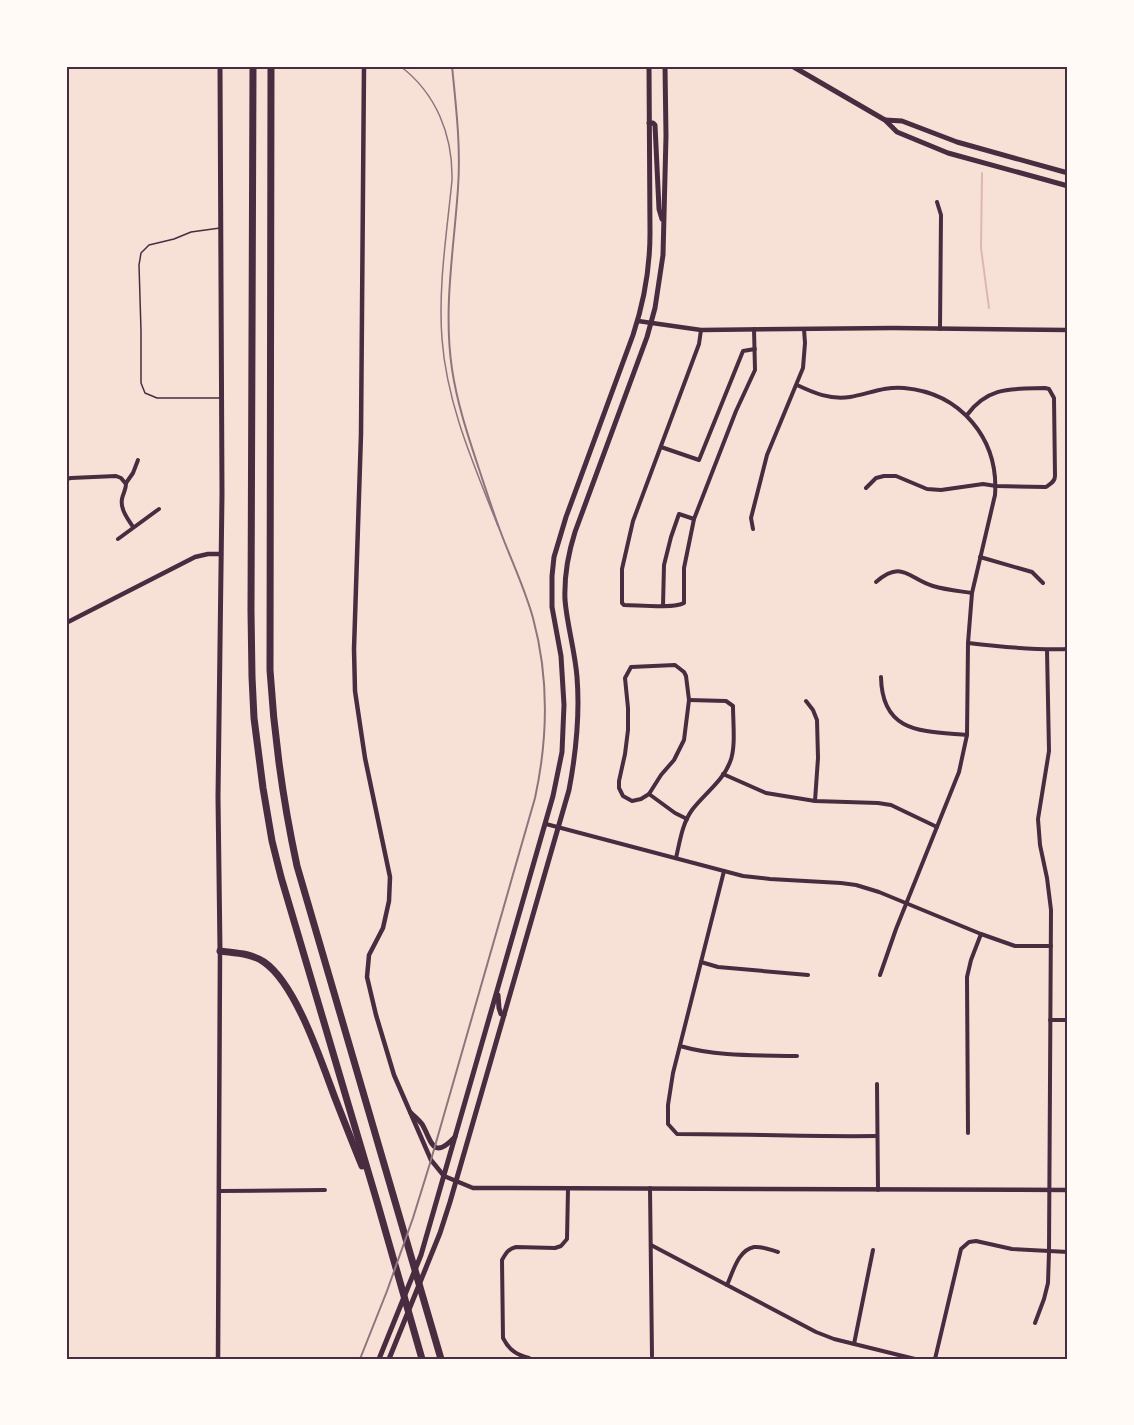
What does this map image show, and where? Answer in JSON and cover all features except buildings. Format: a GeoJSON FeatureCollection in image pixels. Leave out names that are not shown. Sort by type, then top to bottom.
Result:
{"type":"FeatureCollection","features":[{"type":"Feature","properties":{"kind":"highway"},"geometry":{"type":"LineString","coordinates":[[253,66],[251,611],[254,718],[266,807],[281,878],[422,1359]]}},
{"type":"Feature","properties":{"kind":"highway"},"geometry":{"type":"LineString","coordinates":[[272,66],[270,670],[282,791],[297,866],[441,1359]]}},
{"type":"Feature","properties":{"kind":"highway"},"geometry":{"type":"LineString","coordinates":[[220,951],[255,957],[273,970],[282,981],[312,1040],[378,1205]]}},
{"type":"Feature","properties":{"kind":"main road"},"geometry":{"type":"LineString","coordinates":[[220,66],[220,951]]}},
{"type":"Feature","properties":{"kind":"main road"},"geometry":{"type":"LineString","coordinates":[[379,1359],[421,1255],[546,824],[558,773],[564,729],[564,681],[552,598],[554,556],[566,517],[638,321],[646,284],[650,256],[649,66]]}},
{"type":"Feature","properties":{"kind":"main road"},"geometry":{"type":"LineString","coordinates":[[389,1359],[440,1233],[569,790],[577,737],[578,707],[577,676],[566,601],[565,578],[568,555],[647,337],[660,285],[664,227],[665,66]]}},
{"type":"Feature","properties":{"kind":"main road"},"geometry":{"type":"LineString","coordinates":[[792,66],[885,120],[897,132],[948,153],[1068,186]]}},
{"type":"Feature","properties":{"kind":"main road"},"geometry":{"type":"LineString","coordinates":[[885,120],[902,121],[957,142],[1068,172]]}},
{"type":"Feature","properties":{"kind":"main road"},"geometry":{"type":"LineString","coordinates":[[649,123],[655,125],[659,209],[664,227]]}},
{"type":"Feature","properties":{"kind":"main road"},"geometry":{"type":"LineString","coordinates":[[498,987],[500,1011],[504,1016]]}},
{"type":"Feature","properties":{"kind":"main road"},"geometry":{"type":"LineString","coordinates":[[411,1113],[421,1122],[432,1146],[443,1147],[456,1136]]}},
{"type":"Feature","properties":{"kind":"street"},"geometry":{"type":"LineString","coordinates":[[364,66],[362,421],[354,649],[355,691],[365,758],[390,877],[390,901],[383,928],[369,955],[367,978],[394,1075],[431,1160],[444,1176],[473,1188],[1068,1190]]}},
{"type":"Feature","properties":{"kind":"street"},"geometry":{"type":"LineString","coordinates":[[937,202],[941,215],[940,329]]}},
{"type":"Feature","properties":{"kind":"street"},"geometry":{"type":"LineString","coordinates":[[638,321],[701,330],[1068,330]]}},
{"type":"Feature","properties":{"kind":"street"},"geometry":{"type":"LineString","coordinates":[[701,330],[699,344],[633,521],[622,569],[622,603],[624,605],[663,606],[684,603],[684,568],[694,519],[736,411],[755,370],[754,329]]}},
{"type":"Feature","properties":{"kind":"street"},"geometry":{"type":"LineString","coordinates":[[753,530],[751,518],[767,454],[803,368],[804,329]]}},
{"type":"Feature","properties":{"kind":"street"},"geometry":{"type":"LineString","coordinates":[[661,447],[699,460],[743,351],[754,349]]}},
{"type":"Feature","properties":{"kind":"street"},"geometry":{"type":"LineString","coordinates":[[797,385],[817,395],[838,398],[888,388],[905,388],[932,393],[945,399],[966,415],[981,433],[992,458],[996,486],[972,593],[968,643],[967,735],[959,772],[880,975]]}},
{"type":"Feature","properties":{"kind":"street"},"geometry":{"type":"LineString","coordinates":[[866,489],[876,478],[884,476],[896,476],[927,489],[941,490],[983,484],[1046,487],[1052,483],[1055,479],[1054,398],[1049,389],[1045,387],[1002,390],[974,404],[966,415]]}},
{"type":"Feature","properties":{"kind":"street"},"geometry":{"type":"LineString","coordinates":[[133,528],[125,516],[122,499],[126,484],[138,460]]}},
{"type":"Feature","properties":{"kind":"street"},"geometry":{"type":"LineString","coordinates":[[66,479],[116,476],[126,484]]}},
{"type":"Feature","properties":{"kind":"street"},"geometry":{"type":"LineString","coordinates":[[117,539],[159,509]]}},
{"type":"Feature","properties":{"kind":"street"},"geometry":{"type":"LineString","coordinates":[[663,606],[664,565],[679,514],[694,519]]}},
{"type":"Feature","properties":{"kind":"street"},"geometry":{"type":"LineString","coordinates":[[66,622],[195,557],[221,554]]}},
{"type":"Feature","properties":{"kind":"street"},"geometry":{"type":"LineString","coordinates":[[980,558],[1032,572],[1043,583]]}},
{"type":"Feature","properties":{"kind":"street"},"geometry":{"type":"LineString","coordinates":[[876,582],[885,574],[894,571],[906,572],[933,586],[972,593]]}},
{"type":"Feature","properties":{"kind":"street"},"geometry":{"type":"LineString","coordinates":[[968,643],[1047,650],[1068,649]]}},
{"type":"Feature","properties":{"kind":"street"},"geometry":{"type":"LineString","coordinates":[[1035,1323],[1048,1283],[1049,1252],[1051,910],[1038,819],[1049,751],[1047,650]]}},
{"type":"Feature","properties":{"kind":"street"},"geometry":{"type":"LineString","coordinates":[[675,665],[686,676],[689,700],[684,740],[674,760],[661,775],[650,794],[632,801],[624,796],[619,781],[628,730],[625,678],[631,667],[675,665]]}},
{"type":"Feature","properties":{"kind":"street"},"geometry":{"type":"LineString","coordinates":[[881,677],[883,698],[891,713],[902,724],[918,731],[967,735]]}},
{"type":"Feature","properties":{"kind":"street"},"geometry":{"type":"LineString","coordinates":[[676,858],[687,819],[723,774],[730,762],[733,750],[733,706],[726,701],[689,700]]}},
{"type":"Feature","properties":{"kind":"street"},"geometry":{"type":"LineString","coordinates":[[806,701],[813,710],[816,720],[818,758],[815,801]]}},
{"type":"Feature","properties":{"kind":"street"},"geometry":{"type":"LineString","coordinates":[[723,774],[766,793],[815,801],[891,805],[937,827]]}},
{"type":"Feature","properties":{"kind":"street"},"geometry":{"type":"LineString","coordinates":[[650,794],[687,819]]}},
{"type":"Feature","properties":{"kind":"street"},"geometry":{"type":"LineString","coordinates":[[546,824],[743,876],[856,885],[879,891],[1015,946],[1051,946]]}},
{"type":"Feature","properties":{"kind":"street"},"geometry":{"type":"LineString","coordinates":[[724,871],[673,1073],[668,1105],[668,1124],[677,1134],[877,1136]]}},
{"type":"Feature","properties":{"kind":"street"},"geometry":{"type":"LineString","coordinates":[[968,1132],[967,977],[981,934]]}},
{"type":"Feature","properties":{"kind":"street"},"geometry":{"type":"LineString","coordinates":[[218,1359],[220,951]]}},
{"type":"Feature","properties":{"kind":"street"},"geometry":{"type":"LineString","coordinates":[[700,963],[718,967],[808,975]]}},
{"type":"Feature","properties":{"kind":"street"},"geometry":{"type":"LineString","coordinates":[[1050,1020],[1068,1020]]}},
{"type":"Feature","properties":{"kind":"street"},"geometry":{"type":"LineString","coordinates":[[680,1047],[715,1054],[797,1056]]}},
{"type":"Feature","properties":{"kind":"street"},"geometry":{"type":"LineString","coordinates":[[877,1083],[878,1190]]}},
{"type":"Feature","properties":{"kind":"street"},"geometry":{"type":"LineString","coordinates":[[651,1188],[652,1356]]}},
{"type":"Feature","properties":{"kind":"street"},"geometry":{"type":"LineString","coordinates":[[530,1358],[512,1351],[503,1338],[502,1260],[506,1253],[516,1247],[555,1248],[561,1246],[567,1239],[568,1189]]}},
{"type":"Feature","properties":{"kind":"street"},"geometry":{"type":"LineString","coordinates":[[219,1191],[325,1190]]}},
{"type":"Feature","properties":{"kind":"street"},"geometry":{"type":"LineString","coordinates":[[935,1359],[961,1249],[969,1242],[976,1241],[1012,1249],[1068,1252]]}},
{"type":"Feature","properties":{"kind":"street"},"geometry":{"type":"LineString","coordinates":[[651,1245],[816,1332],[834,1339],[915,1359]]}},
{"type":"Feature","properties":{"kind":"street"},"geometry":{"type":"LineString","coordinates":[[727,1285],[741,1255],[746,1251],[759,1247],[778,1252]]}},
{"type":"Feature","properties":{"kind":"street"},"geometry":{"type":"LineString","coordinates":[[854,1344],[873,1250]]}},
{"type":"Feature","properties":{"kind":"lane"},"geometry":{"type":"LineString","coordinates":[[221,228],[191,232],[149,245],[141,253],[139,265],[141,383],[145,393],[157,398],[221,398]]}},
{"type":"Feature","properties":{"kind":"waterway"},"geometry":{"type":"LineString","coordinates":[[982,173],[981,248],[989,308]]}},
{"type":"Feature","properties":{"kind":"tram line"},"geometry":{"type":"LineString","coordinates":[[400,66],[413,77],[433,102],[440,116],[449,147],[452,180],[441,299],[445,363],[449,387],[463,434],[498,526]]}},
{"type":"Feature","properties":{"kind":"railway"},"geometry":{"type":"LineString","coordinates":[[360,1359],[387,1291],[431,1160],[535,798],[544,730],[542,663],[533,618],[495,517],[471,444],[452,369],[449,301],[459,157],[452,66]]}}]}
